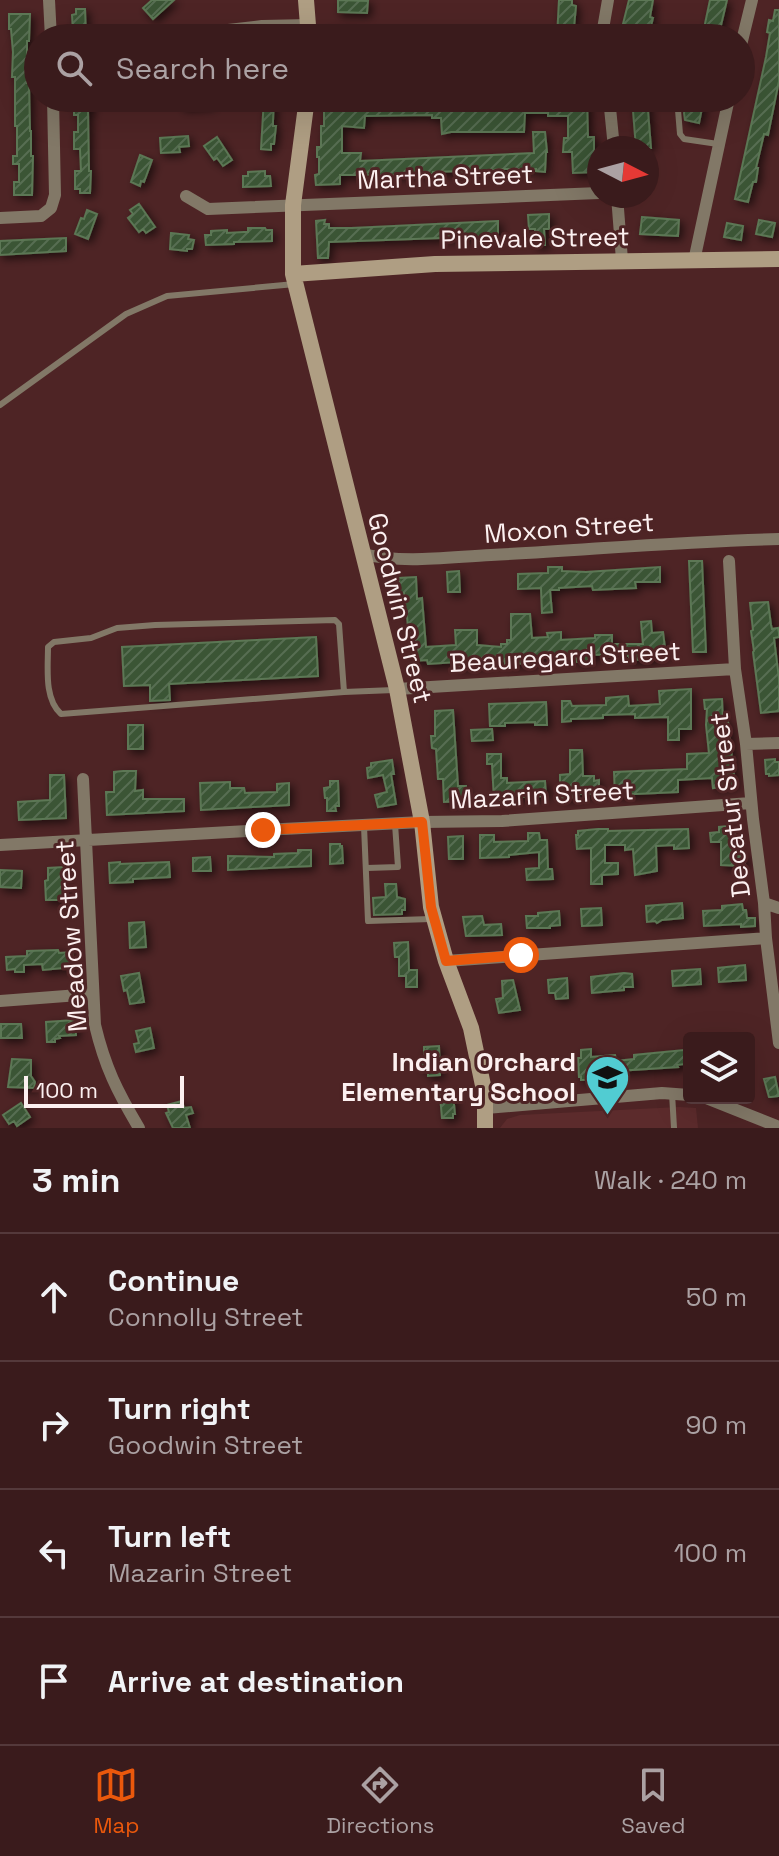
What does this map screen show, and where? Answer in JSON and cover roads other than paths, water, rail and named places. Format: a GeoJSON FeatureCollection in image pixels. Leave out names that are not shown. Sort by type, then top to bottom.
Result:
{"type":"FeatureCollection","features":[{"type":"Feature","properties":{"kind":"main road"},"geometry":{"type":"LineString","coordinates":[[306,0],[308,24]]}},
{"type":"Feature","properties":{"kind":"main road","name":"Goodwin Street"},"geometry":{"type":"LineString","coordinates":[[305,112],[293,205],[294,279],[397,689],[422,822],[431,907],[446,961],[471,1028],[485,1095],[485,1128]]}},
{"type":"Feature","properties":{"kind":"main road","name":"Pinevale Street"},"geometry":{"type":"LineString","coordinates":[[294,279],[435,264],[779,259]]}},
{"type":"Feature","properties":{"kind":"street"},"geometry":{"type":"LineString","coordinates":[[49,0],[50,24]]}},
{"type":"Feature","properties":{"kind":"street"},"geometry":{"type":"LineString","coordinates":[[604,24],[608,0]]}},
{"type":"Feature","properties":{"kind":"street"},"geometry":{"type":"LineString","coordinates":[[746,24],[752,0]]}},
{"type":"Feature","properties":{"kind":"street"},"geometry":{"type":"LineString","coordinates":[[0,218],[41,216],[51,208],[55,195],[53,112]]}},
{"type":"Feature","properties":{"kind":"street"},"geometry":{"type":"LineString","coordinates":[[610,112],[613,136]]}},
{"type":"Feature","properties":{"kind":"street"},"geometry":{"type":"LineString","coordinates":[[694,261],[726,112]]}},
{"type":"Feature","properties":{"kind":"street","name":"Martha Street"},"geometry":{"type":"LineString","coordinates":[[186,196],[208,209],[587,193]]}},
{"type":"Feature","properties":{"kind":"street"},"geometry":{"type":"LineString","coordinates":[[618,208],[622,260]]}},
{"type":"Feature","properties":{"kind":"street","name":"Moxon Street"},"geometry":{"type":"LineString","coordinates":[[363,554],[390,560],[713,540],[779,539]]}},
{"type":"Feature","properties":{"kind":"street","name":"Decatur Street"},"geometry":{"type":"LineString","coordinates":[[729,561],[735,669],[779,1043]]}},
{"type":"Feature","properties":{"kind":"street","name":"Beauregard Street"},"geometry":{"type":"LineString","coordinates":[[397,689],[735,669]]}},
{"type":"Feature","properties":{"kind":"street"},"geometry":{"type":"LineString","coordinates":[[746,744],[779,743]]}},
{"type":"Feature","properties":{"kind":"street","name":"Meadow Street"},"geometry":{"type":"LineString","coordinates":[[83,779],[95,1025],[114,1086],[139,1128]]}},
{"type":"Feature","properties":{"kind":"street","name":"Mazarin Street"},"geometry":{"type":"LineString","coordinates":[[0,845],[422,822],[502,821],[751,803]]}},
{"type":"Feature","properties":{"kind":"street"},"geometry":{"type":"LineString","coordinates":[[764,903],[779,908]]}},
{"type":"Feature","properties":{"kind":"street"},"geometry":{"type":"LineString","coordinates":[[446,961],[766,938]]}},
{"type":"Feature","properties":{"kind":"street"},"geometry":{"type":"LineString","coordinates":[[0,1001],[92,994]]}},
{"type":"Feature","properties":{"kind":"street"},"geometry":{"type":"LineString","coordinates":[[486,1108],[683,1094]]}},
{"type":"Feature","properties":{"kind":"street"},"geometry":{"type":"LineString","coordinates":[[719,1104],[761,1124],[779,1127]]}},
{"type":"Feature","properties":{"kind":"lane"},"geometry":{"type":"LineString","coordinates":[[678,112],[680,134],[684,139],[718,144]]}},
{"type":"Feature","properties":{"kind":"lane"},"geometry":{"type":"LineString","coordinates":[[0,405],[126,314],[167,296],[294,279]]}},
{"type":"Feature","properties":{"kind":"lane"},"geometry":{"type":"LineString","coordinates":[[344,692],[339,624],[335,620],[117,628],[91,638],[54,642],[48,647],[50,695],[55,709],[61,714],[397,689]]}},
{"type":"Feature","properties":{"kind":"lane"},"geometry":{"type":"LineString","coordinates":[[367,868],[398,867],[395,824]]}},
{"type":"Feature","properties":{"kind":"lane"},"geometry":{"type":"LineString","coordinates":[[364,825],[368,921],[434,919]]}},
{"type":"Feature","properties":{"kind":"lane"},"geometry":{"type":"LineString","coordinates":[[672,1093],[674,1128]]}},
{"type":"Feature","properties":{"kind":"place","name":"Indian Orchard Elementary School"},"geometry":{"type":"Point","coordinates":[607,1116]}}]}
